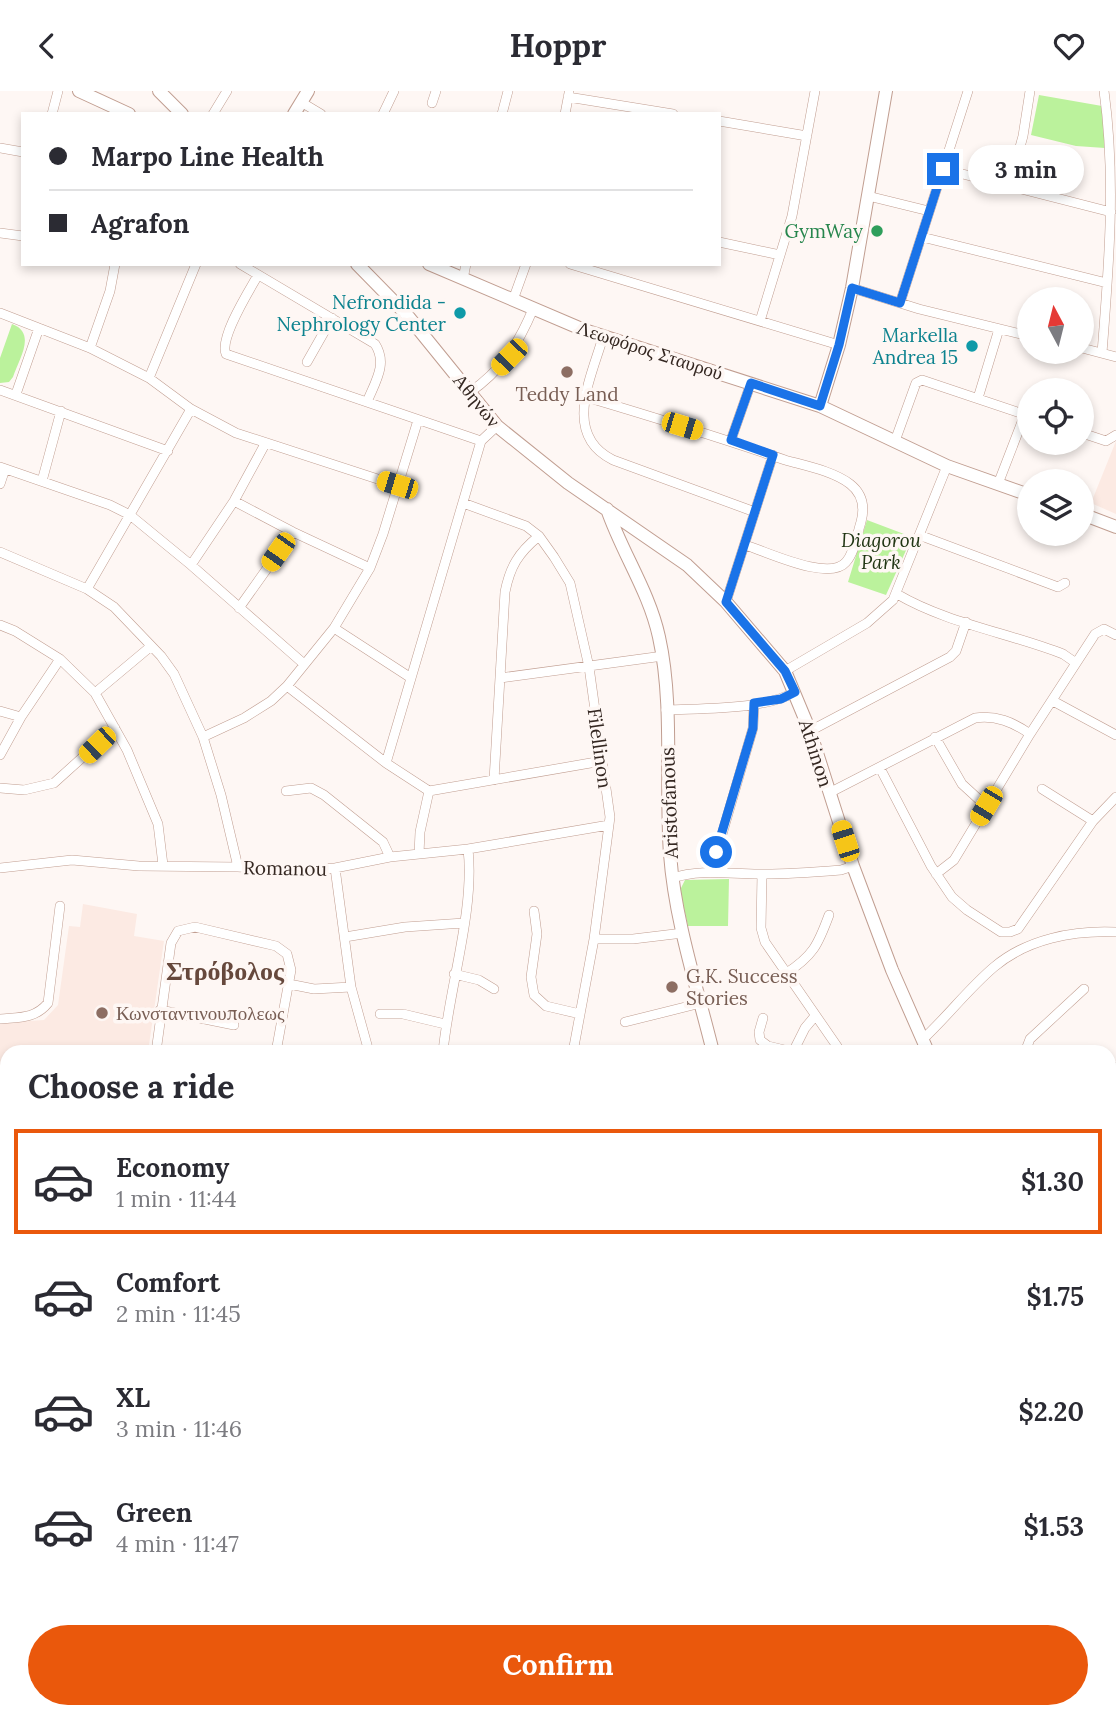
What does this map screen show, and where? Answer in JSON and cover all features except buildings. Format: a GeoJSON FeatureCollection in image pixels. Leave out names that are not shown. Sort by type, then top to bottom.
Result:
{"type":"FeatureCollection","features":[{"type":"Feature","properties":{"kind":"street"},"geometry":{"type":"LineString","coordinates":[[53,112],[58,91]]}},
{"type":"Feature","properties":{"kind":"street"},"geometry":{"type":"LineString","coordinates":[[79,91],[125,112]]}},
{"type":"Feature","properties":{"kind":"street"},"geometry":{"type":"LineString","coordinates":[[159,91],[176,112]]}},
{"type":"Feature","properties":{"kind":"street"},"geometry":{"type":"LineString","coordinates":[[213,112],[227,91]]}},
{"type":"Feature","properties":{"kind":"street"},"geometry":{"type":"LineString","coordinates":[[384,112],[394,91]]}},
{"type":"Feature","properties":{"kind":"street"},"geometry":{"type":"LineString","coordinates":[[432,103],[436,91]]}},
{"type":"Feature","properties":{"kind":"street"},"geometry":{"type":"LineString","coordinates":[[503,112],[508,91]]}},
{"type":"Feature","properties":{"kind":"street"},"geometry":{"type":"LineString","coordinates":[[760,321],[792,216],[815,91]]}},
{"type":"Feature","properties":{"kind":"street"},"geometry":{"type":"LineString","coordinates":[[820,406],[839,345],[852,288],[886,91]]}},
{"type":"Feature","properties":{"kind":"street"},"geometry":{"type":"LineString","coordinates":[[900,303],[968,91]]}},
{"type":"Feature","properties":{"kind":"street"},"geometry":{"type":"LineString","coordinates":[[1009,187],[1025,128],[1030,91]]}},
{"type":"Feature","properties":{"kind":"street"},"geometry":{"type":"LineString","coordinates":[[1102,353],[1111,212],[1111,138],[1104,91]]}},
{"type":"Feature","properties":{"kind":"street"},"geometry":{"type":"LineString","coordinates":[[565,112],[569,94],[640,111]]}},
{"type":"Feature","properties":{"kind":"street"},"geometry":{"type":"LineString","coordinates":[[295,112],[304,96],[319,112]]}},
{"type":"Feature","properties":{"kind":"street"},"geometry":{"type":"LineString","coordinates":[[721,121],[807,136]]}},
{"type":"Feature","properties":{"kind":"street"},"geometry":{"type":"LineString","coordinates":[[0,148],[21,152]]}},
{"type":"Feature","properties":{"kind":"street"},"geometry":{"type":"LineString","coordinates":[[943,169],[1111,212]]}},
{"type":"Feature","properties":{"kind":"street"},"geometry":{"type":"LineString","coordinates":[[868,196],[929,211]]}},
{"type":"Feature","properties":{"kind":"street"},"geometry":{"type":"LineString","coordinates":[[0,233],[21,236]]}},
{"type":"Feature","properties":{"kind":"street"},"geometry":{"type":"LineString","coordinates":[[922,237],[1107,282]]}},
{"type":"Feature","properties":{"kind":"street"},"geometry":{"type":"LineString","coordinates":[[721,242],[780,255]]}},
{"type":"Feature","properties":{"kind":"street"},"geometry":{"type":"LineString","coordinates":[[90,348],[110,291],[115,266]]}},
{"type":"Feature","properties":{"kind":"street"},"geometry":{"type":"LineString","coordinates":[[149,378],[195,266]]}},
{"type":"Feature","properties":{"kind":"street"},"geometry":{"type":"LineString","coordinates":[[243,266],[372,341],[378,349],[381,367],[367,402]]}},
{"type":"Feature","properties":{"kind":"street","name":"Αθηνών"},"geometry":{"type":"LineString","coordinates":[[359,266],[407,315],[497,426],[559,476],[611,512]]}},
{"type":"Feature","properties":{"kind":"street","name":"Λεωφόρος Σταυρού"},"geometry":{"type":"LineString","coordinates":[[434,266],[603,337],[820,406],[947,466],[1017,491]]}},
{"type":"Feature","properties":{"kind":"street"},"geometry":{"type":"LineString","coordinates":[[463,279],[466,266]]}},
{"type":"Feature","properties":{"kind":"street"},"geometry":{"type":"LineString","coordinates":[[513,300],[525,266]]}},
{"type":"Feature","properties":{"kind":"street"},"geometry":{"type":"LineString","coordinates":[[576,266],[839,345]]}},
{"type":"Feature","properties":{"kind":"street"},"geometry":{"type":"LineString","coordinates":[[602,274],[604,266]]}},
{"type":"Feature","properties":{"kind":"street"},"geometry":{"type":"LineString","coordinates":[[258,275],[227,336],[223,348],[226,354],[481,441]]}},
{"type":"Feature","properties":{"kind":"street"},"geometry":{"type":"LineString","coordinates":[[852,288],[1017,333]]}},
{"type":"Feature","properties":{"kind":"street"},"geometry":{"type":"LineString","coordinates":[[470,392],[509,357],[525,330],[533,309]]}},
{"type":"Feature","properties":{"kind":"street"},"geometry":{"type":"LineString","coordinates":[[0,313],[90,348],[149,378],[191,409],[236,433],[397,485]]}},
{"type":"Feature","properties":{"kind":"street"},"geometry":{"type":"LineString","coordinates":[[307,362],[332,318]]}},
{"type":"Feature","properties":{"kind":"street"},"geometry":{"type":"LineString","coordinates":[[16,394],[38,328]]}},
{"type":"Feature","properties":{"kind":"street"},"geometry":{"type":"LineString","coordinates":[[978,398],[999,329]]}},
{"type":"Feature","properties":{"kind":"street"},"geometry":{"type":"LineString","coordinates":[[603,337],[583,413],[587,436],[593,446],[602,455],[754,512]]}},
{"type":"Feature","properties":{"kind":"street"},"geometry":{"type":"LineString","coordinates":[[1094,351],[1116,357]]}},
{"type":"Feature","properties":{"kind":"street"},"geometry":{"type":"LineString","coordinates":[[895,441],[916,383],[922,380],[1017,412]]}},
{"type":"Feature","properties":{"kind":"street"},"geometry":{"type":"LineString","coordinates":[[731,440],[751,383]]}},
{"type":"Feature","properties":{"kind":"street"},"geometry":{"type":"LineString","coordinates":[[0,390],[168,451]]}},
{"type":"Feature","properties":{"kind":"street"},"geometry":{"type":"LineString","coordinates":[[586,397],[731,440],[844,479],[860,494],[864,512],[850,556],[838,568],[829,570],[811,567],[745,545]]}},
{"type":"Feature","properties":{"kind":"street"},"geometry":{"type":"LineString","coordinates":[[87,589],[191,409]]}},
{"type":"Feature","properties":{"kind":"street"},"geometry":{"type":"LineString","coordinates":[[42,481],[61,411]]}},
{"type":"Feature","properties":{"kind":"street"},"geometry":{"type":"LineString","coordinates":[[203,737],[244,718],[288,687],[334,628],[370,568],[418,420]]}},
{"type":"Feature","properties":{"kind":"street"},"geometry":{"type":"LineString","coordinates":[[386,762],[481,441],[497,426]]}},
{"type":"Feature","properties":{"kind":"street"},"geometry":{"type":"LineString","coordinates":[[1094,437],[1106,441],[1116,435]]}},
{"type":"Feature","properties":{"kind":"street"},"geometry":{"type":"LineString","coordinates":[[998,484],[1017,439]]}},
{"type":"Feature","properties":{"kind":"street"},"geometry":{"type":"LineString","coordinates":[[191,565],[234,501],[265,444]]}},
{"type":"Feature","properties":{"kind":"street"},"geometry":{"type":"LineString","coordinates":[[726,602],[773,455]]}},
{"type":"Feature","properties":{"kind":"street"},"geometry":{"type":"LineString","coordinates":[[785,671],[885,609],[897,593],[947,466]]}},
{"type":"Feature","properties":{"kind":"street"},"geometry":{"type":"LineString","coordinates":[[0,484],[2,468],[110,505],[130,515],[304,664]]}},
{"type":"Feature","properties":{"kind":"street"},"geometry":{"type":"LineString","coordinates":[[234,501],[370,568]]}},
{"type":"Feature","properties":{"kind":"street","name":"Filellinon"},"geometry":{"type":"LineString","coordinates":[[463,503],[526,526],[538,536],[570,583],[589,667],[610,810],[594,939],[574,1045]]}},
{"type":"Feature","properties":{"kind":"street","name":"Aristofanous"},"geometry":{"type":"LineString","coordinates":[[611,512],[654,617],[663,656],[672,878],[711,1045]]}},
{"type":"Feature","properties":{"kind":"street","name":"Athinon"},"geometry":{"type":"LineString","coordinates":[[611,512],[687,565],[726,602],[785,671],[810,731],[853,866],[892,970],[925,1045]]}},
{"type":"Feature","properties":{"kind":"street"},"geometry":{"type":"LineString","coordinates":[[1094,519],[1116,527]]}},
{"type":"Feature","properties":{"kind":"street"},"geometry":{"type":"LineString","coordinates":[[239,608],[293,532]]}},
{"type":"Feature","properties":{"kind":"street"},"geometry":{"type":"LineString","coordinates":[[919,535],[1058,587],[1065,583]]}},
{"type":"Feature","properties":{"kind":"street"},"geometry":{"type":"LineString","coordinates":[[494,780],[508,576],[523,549],[538,536]]}},
{"type":"Feature","properties":{"kind":"street"},"geometry":{"type":"LineString","coordinates":[[0,552],[87,589],[114,607],[174,674],[203,737],[238,867]]}},
{"type":"Feature","properties":{"kind":"street"},"geometry":{"type":"LineString","coordinates":[[897,593],[914,603],[966,622],[1054,650],[1076,663]]}},
{"type":"Feature","properties":{"kind":"street"},"geometry":{"type":"LineString","coordinates":[[810,731],[950,657],[956,650],[966,622]]}},
{"type":"Feature","properties":{"kind":"street"},"geometry":{"type":"LineString","coordinates":[[0,625],[15,631],[60,659],[95,693],[127,750],[158,824],[163,865]]}},
{"type":"Feature","properties":{"kind":"street"},"geometry":{"type":"LineString","coordinates":[[334,628],[411,678]]}},
{"type":"Feature","properties":{"kind":"street"},"geometry":{"type":"LineString","coordinates":[[936,874],[954,860],[1030,734],[1099,630],[1106,629],[1116,635]]}},
{"type":"Feature","properties":{"kind":"street"},"geometry":{"type":"LineString","coordinates":[[95,693],[150,647]]}},
{"type":"Feature","properties":{"kind":"street"},"geometry":{"type":"LineString","coordinates":[[500,678],[663,656]]}},
{"type":"Feature","properties":{"kind":"street"},"geometry":{"type":"LineString","coordinates":[[0,755],[21,717],[60,659]]}},
{"type":"Feature","properties":{"kind":"street"},"geometry":{"type":"LineString","coordinates":[[288,687],[386,762],[429,791],[602,761]]}},
{"type":"Feature","properties":{"kind":"street"},"geometry":{"type":"LineString","coordinates":[[666,710],[754,703],[781,699],[795,692]]}},
{"type":"Feature","properties":{"kind":"street"},"geometry":{"type":"LineString","coordinates":[[1053,701],[1116,735]]}},
{"type":"Feature","properties":{"kind":"street"},"geometry":{"type":"LineString","coordinates":[[711,872],[753,728],[754,703]]}},
{"type":"Feature","properties":{"kind":"street"},"geometry":{"type":"LineString","coordinates":[[0,711],[21,717]]}},
{"type":"Feature","properties":{"kind":"street"},"geometry":{"type":"LineString","coordinates":[[829,793],[969,720],[984,717],[1007,721],[1030,734]]}},
{"type":"Feature","properties":{"kind":"street"},"geometry":{"type":"LineString","coordinates":[[0,788],[24,790],[54,783],[115,728]]}},
{"type":"Feature","properties":{"kind":"street"},"geometry":{"type":"LineString","coordinates":[[935,737],[962,785],[986,806]]}},
{"type":"Feature","properties":{"kind":"street"},"geometry":{"type":"LineString","coordinates":[[880,768],[936,874],[952,897],[1002,932],[1010,933],[1018,929],[1093,821],[1116,797]]}},
{"type":"Feature","properties":{"kind":"street"},"geometry":{"type":"LineString","coordinates":[[286,792],[311,788],[324,795],[383,842],[390,857]]}},
{"type":"Feature","properties":{"kind":"street"},"geometry":{"type":"LineString","coordinates":[[1042,789],[1093,821]]}},
{"type":"Feature","properties":{"kind":"street"},"geometry":{"type":"LineString","coordinates":[[419,854],[420,832],[429,791]]}},
{"type":"Feature","properties":{"kind":"street","name":"Romanou"},"geometry":{"type":"LineString","coordinates":[[0,868],[72,860],[139,866],[238,867],[295,871],[468,849],[609,825]]}},
{"type":"Feature","properties":{"kind":"street"},"geometry":{"type":"LineString","coordinates":[[444,1045],[464,923],[470,870],[468,849]]}},
{"type":"Feature","properties":{"kind":"street"},"geometry":{"type":"LineString","coordinates":[[672,878],[689,873],[762,874],[841,870],[853,866]]}},
{"type":"Feature","properties":{"kind":"street"},"geometry":{"type":"LineString","coordinates":[[335,868],[351,987],[367,1045]]}},
{"type":"Feature","properties":{"kind":"street"},"geometry":{"type":"LineString","coordinates":[[762,874],[762,934],[770,953],[836,1045]]}},
{"type":"Feature","properties":{"kind":"street"},"geometry":{"type":"LineString","coordinates":[[0,1019],[33,1016],[48,1003],[60,906]]}},
{"type":"Feature","properties":{"kind":"street"},"geometry":{"type":"LineString","coordinates":[[534,911],[537,934],[531,977],[534,995],[546,1006],[580,1014]]}},
{"type":"Feature","properties":{"kind":"street"},"geometry":{"type":"LineString","coordinates":[[785,974],[805,961],[815,950],[829,915]]}},
{"type":"Feature","properties":{"kind":"street"},"geometry":{"type":"LineString","coordinates":[[345,937],[405,927],[464,923]]}},
{"type":"Feature","properties":{"kind":"street"},"geometry":{"type":"LineString","coordinates":[[157,1045],[171,943],[176,934],[188,927],[257,941],[281,949],[290,961],[289,984],[277,1045]]}},
{"type":"Feature","properties":{"kind":"street"},"geometry":{"type":"LineString","coordinates":[[926,1045],[994,967],[1031,945],[1085,932],[1116,932]]}},
{"type":"Feature","properties":{"kind":"street"},"geometry":{"type":"LineString","coordinates":[[594,939],[633,939],[683,933]]}},
{"type":"Feature","properties":{"kind":"street"},"geometry":{"type":"LineString","coordinates":[[454,974],[479,980],[494,989]]}},
{"type":"Feature","properties":{"kind":"street"},"geometry":{"type":"LineString","coordinates":[[289,984],[314,989],[351,987]]}},
{"type":"Feature","properties":{"kind":"street"},"geometry":{"type":"LineString","coordinates":[[1028,1045],[1030,1039],[1084,989]]}},
{"type":"Feature","properties":{"kind":"street"},"geometry":{"type":"LineString","coordinates":[[625,1022],[701,1003]]}},
{"type":"Feature","properties":{"kind":"street"},"geometry":{"type":"LineString","coordinates":[[160,1010],[233,1025]]}},
{"type":"Feature","properties":{"kind":"street"},"geometry":{"type":"LineString","coordinates":[[380,1014],[403,1014],[445,1024]]}},
{"type":"Feature","properties":{"kind":"street"},"geometry":{"type":"LineString","coordinates":[[796,1045],[815,1016]]}},
{"type":"Feature","properties":{"kind":"street"},"geometry":{"type":"LineString","coordinates":[[763,1018],[760,1040],[767,1045]]}},
{"type":"Feature","properties":{"kind":"shaded area"},"geometry":{"type":"Polygon","coordinates":[[[1116,441],[1116,514],[1094,504],[1094,496],[1116,441]]]}},
{"type":"Feature","properties":{"kind":"shaded area","name":"Κωνσταντινουπολεως"},"geometry":{"type":"Polygon","coordinates":[[[83,904],[137,914],[134,936],[164,941],[149,1045],[0,1045],[0,1023],[44,1020],[58,1005],[69,926],[80,927],[83,904]]]}},
{"type":"Feature","properties":{"kind":"green space"},"geometry":{"type":"Polygon","coordinates":[[[1039,95],[1102,106],[1105,148],[1076,146],[1031,135],[1039,95]]]}},
{"type":"Feature","properties":{"kind":"green space"},"geometry":{"type":"Polygon","coordinates":[[[12,324],[24,334],[24,347],[13,377],[9,382],[0,383],[0,358],[12,324]]]}},
{"type":"Feature","properties":{"kind":"green space","name":"Diagorou Park"},"geometry":{"type":"Polygon","coordinates":[[[867,520],[912,537],[886,595],[848,582],[867,520]]]}},
{"type":"Feature","properties":{"kind":"green space"},"geometry":{"type":"Polygon","coordinates":[[[729,879],[728,926],[688,926],[680,890],[685,880],[729,879]]]}},
{"type":"Feature","properties":{"kind":"place","name":"GymWay"},"geometry":{"type":"Point","coordinates":[877,231]}},
{"type":"Feature","properties":{"kind":"place","name":"Nefrondida - Nephrology Center"},"geometry":{"type":"Point","coordinates":[460,313]}},
{"type":"Feature","properties":{"kind":"place","name":"Markella Andrea 15"},"geometry":{"type":"Point","coordinates":[972,346]}},
{"type":"Feature","properties":{"kind":"place","name":"Teddy Land"},"geometry":{"type":"Point","coordinates":[567,372]}},
{"type":"Feature","properties":{"kind":"place","name":"G.K. Success Stories"},"geometry":{"type":"Point","coordinates":[672,987]}},
{"type":"Feature","properties":{"kind":"place","name":"Κωνσταντινουπολεως"},"geometry":{"type":"Point","coordinates":[102,1013]}},
{"type":"Feature","properties":{"kind":"district","name":"Στρόβολος"},"geometry":{"type":"Point","coordinates":[225,970]}},
{"type":"Feature","properties":{"kind":"route"},"geometry":{"type":"LineString","coordinates":[[716,852],[755,721],[754,703],[781,699],[795,692],[785,671],[726,602],[773,455],[731,440],[751,383],[820,406],[839,345],[852,288],[900,303],[943,169]]}}]}
